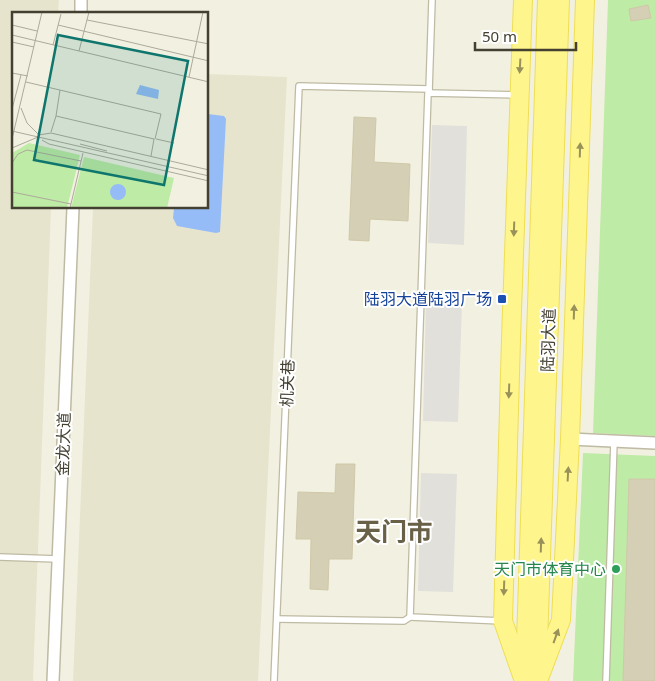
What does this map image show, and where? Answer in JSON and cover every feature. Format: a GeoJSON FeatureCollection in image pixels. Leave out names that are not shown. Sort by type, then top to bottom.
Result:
{"type":"FeatureCollection","features":[{"type":"Feature","properties":{"kind":"main road"},"geometry":{"type":"LineString","coordinates":[[523,0],[503,621],[524,681]]}},
{"type":"Feature","properties":{"kind":"main road","name":"陆羽大道"},"geometry":{"type":"LineString","coordinates":[[524,681],[547,0]]}},
{"type":"Feature","properties":{"kind":"main road","name":"陆羽大道"},"geometry":{"type":"LineString","coordinates":[[537,681],[560,0]]}},
{"type":"Feature","properties":{"kind":"main road"},"geometry":{"type":"LineString","coordinates":[[537,681],[562,620],[585,0]]}},
{"type":"Feature","properties":{"kind":"main road"},"geometry":{"type":"LineString","coordinates":[[551,260],[577,220]]}},
{"type":"Feature","properties":{"kind":"main road"},"geometry":{"type":"LineString","coordinates":[[511,339],[532,413]]}},
{"type":"Feature","properties":{"kind":"street","name":"金龙大道"},"geometry":{"type":"LineString","coordinates":[[53,681],[73,209]]}},
{"type":"Feature","properties":{"kind":"street"},"geometry":{"type":"LineString","coordinates":[[570,439],[655,443]]}},
{"type":"Feature","properties":{"kind":"lane"},"geometry":{"type":"LineString","coordinates":[[410,617],[432,0]]}},
{"type":"Feature","properties":{"kind":"lane","name":"机关巷"},"geometry":{"type":"LineString","coordinates":[[274,681],[299,86],[428,91]]}},
{"type":"Feature","properties":{"kind":"lane"},"geometry":{"type":"LineString","coordinates":[[428,91],[519,95]]}},
{"type":"Feature","properties":{"kind":"lane"},"geometry":{"type":"LineString","coordinates":[[606,681],[614,441]]}},
{"type":"Feature","properties":{"kind":"lane"},"geometry":{"type":"LineString","coordinates":[[0,557],[58,559]]}},
{"type":"Feature","properties":{"kind":"lane"},"geometry":{"type":"LineString","coordinates":[[277,619],[404,621],[410,617],[503,621]]}},
{"type":"Feature","properties":{"kind":"shaded area"},"geometry":{"type":"Polygon","coordinates":[[[0,0],[59,0],[58,12],[12,12],[12,209],[51,209],[33,681],[0,681],[0,0]]]}},
{"type":"Feature","properties":{"kind":"shaded area"},"geometry":{"type":"Polygon","coordinates":[[[209,74],[287,77],[258,681],[73,681],[93,209],[209,209],[209,74]]]}},
{"type":"Feature","properties":{"kind":"shaded area"},"geometry":{"type":"Polygon","coordinates":[[[432,125],[467,126],[464,245],[428,243],[432,125]]]}},
{"type":"Feature","properties":{"kind":"shaded area"},"geometry":{"type":"Polygon","coordinates":[[[426,303],[462,304],[458,422],[423,421],[426,303]]]}},
{"type":"Feature","properties":{"kind":"shaded area"},"geometry":{"type":"Polygon","coordinates":[[[421,473],[457,474],[453,592],[418,591],[421,473]]]}},
{"type":"Feature","properties":{"kind":"green space"},"geometry":{"type":"Polygon","coordinates":[[[608,0],[655,0],[655,436],[593,433],[608,0]]]}},
{"type":"Feature","properties":{"kind":"green space","name":"天门市体育中心"},"geometry":{"type":"Polygon","coordinates":[[[583,453],[655,456],[655,681],[573,681],[583,453]]]}},
{"type":"Feature","properties":{"kind":"water"},"geometry":{"type":"Polygon","coordinates":[[[209,114],[224,116],[226,119],[220,232],[216,233],[177,226],[173,218],[174,209],[209,209],[209,114]]]}},
{"type":"Feature","properties":{"kind":"building"},"geometry":{"type":"Polygon","coordinates":[[[648,5],[651,18],[631,21],[629,9],[648,5]]]}},
{"type":"Feature","properties":{"kind":"building"},"geometry":{"type":"Polygon","coordinates":[[[354,117],[376,118],[374,162],[410,164],[408,221],[370,219],[369,241],[349,240],[354,117]]]}},
{"type":"Feature","properties":{"kind":"building"},"geometry":{"type":"Polygon","coordinates":[[[336,464],[355,464],[352,559],[329,559],[328,590],[310,589],[311,539],[296,539],[298,492],[335,493],[336,464]]]}},
{"type":"Feature","properties":{"kind":"building"},"geometry":{"type":"Polygon","coordinates":[[[629,479],[655,479],[655,681],[623,681],[629,479]]]}},
{"type":"Feature","properties":{"kind":"place","name":"陆羽大道陆羽广场"},"geometry":{"type":"Point","coordinates":[502,299]}},
{"type":"Feature","properties":{"kind":"place","name":"天门市体育中心"},"geometry":{"type":"Point","coordinates":[616,569]}},
{"type":"Feature","properties":{"kind":"district","name":"天门市"},"geometry":{"type":"Point","coordinates":[394,531]}}]}
